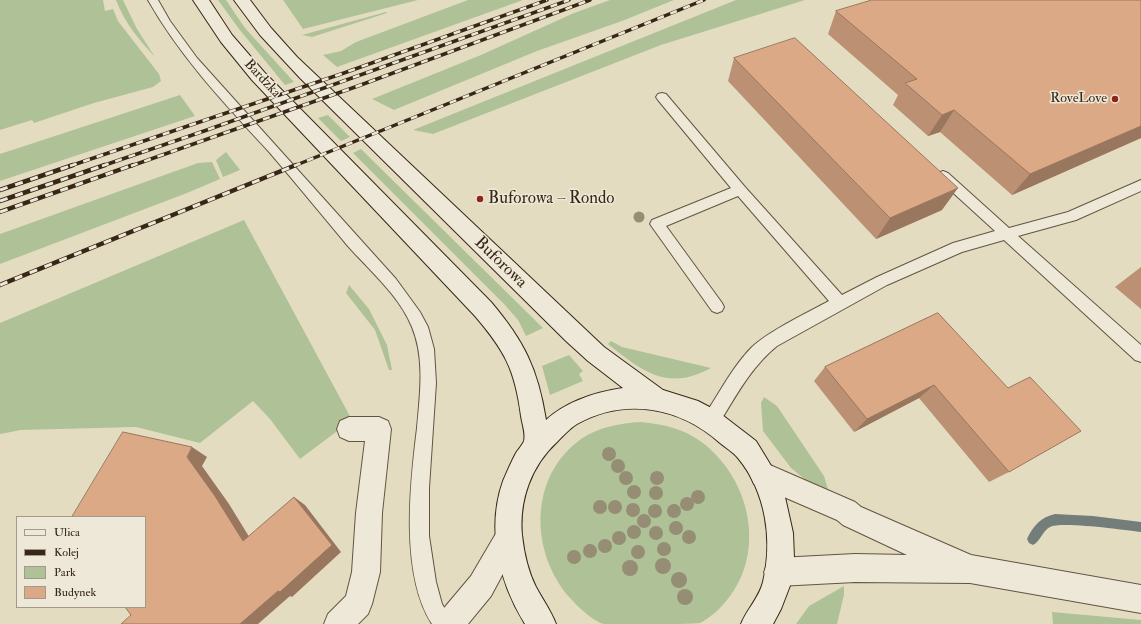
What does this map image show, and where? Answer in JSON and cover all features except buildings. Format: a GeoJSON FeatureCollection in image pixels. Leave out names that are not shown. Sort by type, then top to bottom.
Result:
{"type":"FeatureCollection","features":[{"type":"Feature","properties":{"kind":"main road","name":"Bardzka"},"geometry":{"type":"LineString","coordinates":[[201,0],[222,33],[247,63],[330,151],[483,308],[498,327],[517,356],[522,368],[531,404],[537,444]]}},
{"type":"Feature","properties":{"kind":"main road","name":"Buforowa"},"geometry":{"type":"LineString","coordinates":[[242,0],[256,22],[352,120],[574,334],[596,354],[655,398]]}},
{"type":"Feature","properties":{"kind":"main road"},"geometry":{"type":"LineString","coordinates":[[542,624],[529,605],[515,574],[508,540],[510,501],[522,468],[537,444],[568,416],[602,401],[627,397],[655,398],[686,406],[712,419],[746,450],[763,475],[776,509],[781,540],[778,572],[773,595],[755,624]]}},
{"type":"Feature","properties":{"kind":"main road"},"geometry":{"type":"LineString","coordinates":[[338,624],[358,604],[366,572],[369,513],[379,429],[349,430]]}},
{"type":"Feature","properties":{"kind":"main road"},"geometry":{"type":"LineString","coordinates":[[763,475],[846,511],[852,516],[970,569]]}},
{"type":"Feature","properties":{"kind":"main road"},"geometry":{"type":"LineString","coordinates":[[450,624],[481,586],[508,540]]}},
{"type":"Feature","properties":{"kind":"main road"},"geometry":{"type":"LineString","coordinates":[[778,572],[855,568],[970,569],[1141,599]]}},
{"type":"Feature","properties":{"kind":"lane"},"geometry":{"type":"LineString","coordinates":[[153,0],[167,25],[197,65],[290,168],[383,276],[412,312],[420,327],[425,343],[429,379],[421,473],[419,536],[423,568],[433,606],[444,624]]}},
{"type":"Feature","properties":{"kind":"lane"},"geometry":{"type":"LineString","coordinates":[[662,97],[740,190],[840,304]]}},
{"type":"Feature","properties":{"kind":"lane"},"geometry":{"type":"LineString","coordinates":[[935,169],[1141,354]]}},
{"type":"Feature","properties":{"kind":"lane"},"geometry":{"type":"LineString","coordinates":[[712,419],[744,369],[758,352],[772,340],[882,281],[958,247],[1072,216],[1141,185]]}},
{"type":"Feature","properties":{"kind":"lane"},"geometry":{"type":"LineString","coordinates":[[717,307],[657,224],[740,190]]}},
{"type":"Feature","properties":{"kind":"green space"},"geometry":{"type":"Polygon","coordinates":[[[0,0],[103,0],[105,11],[113,9],[118,21],[159,74],[161,81],[153,87],[94,103],[34,123],[32,120],[0,130],[0,0]]]}},
{"type":"Feature","properties":{"kind":"green space"},"geometry":{"type":"Polygon","coordinates":[[[116,0],[123,0],[137,29],[155,57],[132,30],[123,16],[116,0]]]}},
{"type":"Feature","properties":{"kind":"green space"},"geometry":{"type":"Polygon","coordinates":[[[218,0],[226,0],[245,28],[294,82],[285,85],[239,29],[218,0]]]}},
{"type":"Feature","properties":{"kind":"green space"},"geometry":{"type":"Polygon","coordinates":[[[283,0],[418,0],[303,29],[283,0]]]}},
{"type":"Feature","properties":{"kind":"green space"},"geometry":{"type":"Polygon","coordinates":[[[468,0],[523,0],[337,67],[323,55],[341,51],[356,42],[468,0]]]}},
{"type":"Feature","properties":{"kind":"green space"},"geometry":{"type":"Polygon","coordinates":[[[610,0],[674,0],[622,21],[537,51],[394,110],[372,99],[481,55],[574,13],[610,0]]]}},
{"type":"Feature","properties":{"kind":"green space"},"geometry":{"type":"Polygon","coordinates":[[[736,0],[805,0],[661,45],[433,134],[413,130],[736,0]]]}},
{"type":"Feature","properties":{"kind":"green space"},"geometry":{"type":"Polygon","coordinates":[[[386,12],[387,13],[312,37],[302,35],[386,12]]]}},
{"type":"Feature","properties":{"kind":"green space"},"geometry":{"type":"Polygon","coordinates":[[[180,95],[195,116],[0,181],[0,154],[180,95]]]}},
{"type":"Feature","properties":{"kind":"green space"},"geometry":{"type":"Polygon","coordinates":[[[328,115],[350,137],[341,141],[318,118],[328,115]]]}},
{"type":"Feature","properties":{"kind":"green space"},"geometry":{"type":"Polygon","coordinates":[[[361,149],[543,328],[526,336],[518,320],[505,305],[353,153],[361,149]]]}},
{"type":"Feature","properties":{"kind":"green space"},"geometry":{"type":"Polygon","coordinates":[[[226,152],[240,170],[223,177],[216,160],[226,152]]]}},
{"type":"Feature","properties":{"kind":"green space"},"geometry":{"type":"Polygon","coordinates":[[[212,162],[220,179],[0,264],[0,234],[198,163],[212,162]]]}},
{"type":"Feature","properties":{"kind":"green space"},"geometry":{"type":"Polygon","coordinates":[[[244,220],[352,420],[300,459],[270,419],[253,401],[200,443],[136,427],[21,430],[0,434],[0,323],[244,220]]]}},
{"type":"Feature","properties":{"kind":"green space"},"geometry":{"type":"Polygon","coordinates":[[[349,285],[369,309],[387,345],[392,370],[389,370],[375,330],[346,293],[349,285]]]}},
{"type":"Feature","properties":{"kind":"green space"},"geometry":{"type":"Polygon","coordinates":[[[611,341],[622,347],[711,368],[695,375],[681,378],[668,378],[656,375],[632,363],[620,354],[608,344],[611,341]]]}},
{"type":"Feature","properties":{"kind":"green space"},"geometry":{"type":"Polygon","coordinates":[[[569,355],[583,371],[579,374],[583,381],[550,395],[542,366],[569,355]]]}},
{"type":"Feature","properties":{"kind":"green space"},"geometry":{"type":"Polygon","coordinates":[[[764,397],[777,406],[824,476],[828,489],[807,481],[791,468],[763,431],[761,403],[764,397]]]}},
{"type":"Feature","properties":{"kind":"green space"},"geometry":{"type":"Polygon","coordinates":[[[641,422],[674,428],[689,434],[703,443],[720,460],[734,479],[743,500],[748,523],[749,546],[744,568],[734,590],[719,609],[700,623],[600,623],[586,613],[570,598],[557,580],[547,560],[542,538],[541,516],[544,494],[551,474],[564,455],[581,439],[595,431],[602,429],[625,423],[641,422]]]}},
{"type":"Feature","properties":{"kind":"green space"},"geometry":{"type":"Polygon","coordinates":[[[844,586],[844,595],[837,624],[796,624],[809,606],[844,586]]]}},
{"type":"Feature","properties":{"kind":"green space"},"geometry":{"type":"Polygon","coordinates":[[[1052,612],[1141,620],[1141,624],[1053,624],[1052,612]]]}},
{"type":"Feature","properties":{"kind":"waterway"},"geometry":{"type":"LineString","coordinates":[[1033,539],[1044,525],[1049,521],[1055,520],[1093,521],[1141,527]]}},
{"type":"Feature","properties":{"kind":"railway"},"geometry":{"type":"LineString","coordinates":[[70,166],[344,73],[547,0]]}},
{"type":"Feature","properties":{"kind":"railway"},"geometry":{"type":"LineString","coordinates":[[102,166],[207,130],[569,0]]}},
{"type":"Feature","properties":{"kind":"railway"},"geometry":{"type":"LineString","coordinates":[[131,166],[358,86],[590,0]]}},
{"type":"Feature","properties":{"kind":"railway"},"geometry":{"type":"LineString","coordinates":[[294,166],[704,0]]}},
{"type":"Feature","properties":{"kind":"railway"},"geometry":{"type":"LineString","coordinates":[[0,190],[73,165]]}},
{"type":"Feature","properties":{"kind":"railway"},"geometry":{"type":"LineString","coordinates":[[0,201],[105,165]]}},
{"type":"Feature","properties":{"kind":"railway"},"geometry":{"type":"LineString","coordinates":[[0,212],[133,165]]}},
{"type":"Feature","properties":{"kind":"railway"},"geometry":{"type":"LineString","coordinates":[[0,285],[296,165]]}},
{"type":"Feature","properties":{"kind":"place","name":"RoveLove"},"geometry":{"type":"Point","coordinates":[1115,99]}},
{"type":"Feature","properties":{"kind":"place","name":"Buforowa – Rondo"},"geometry":{"type":"Point","coordinates":[480,199]}}]}
